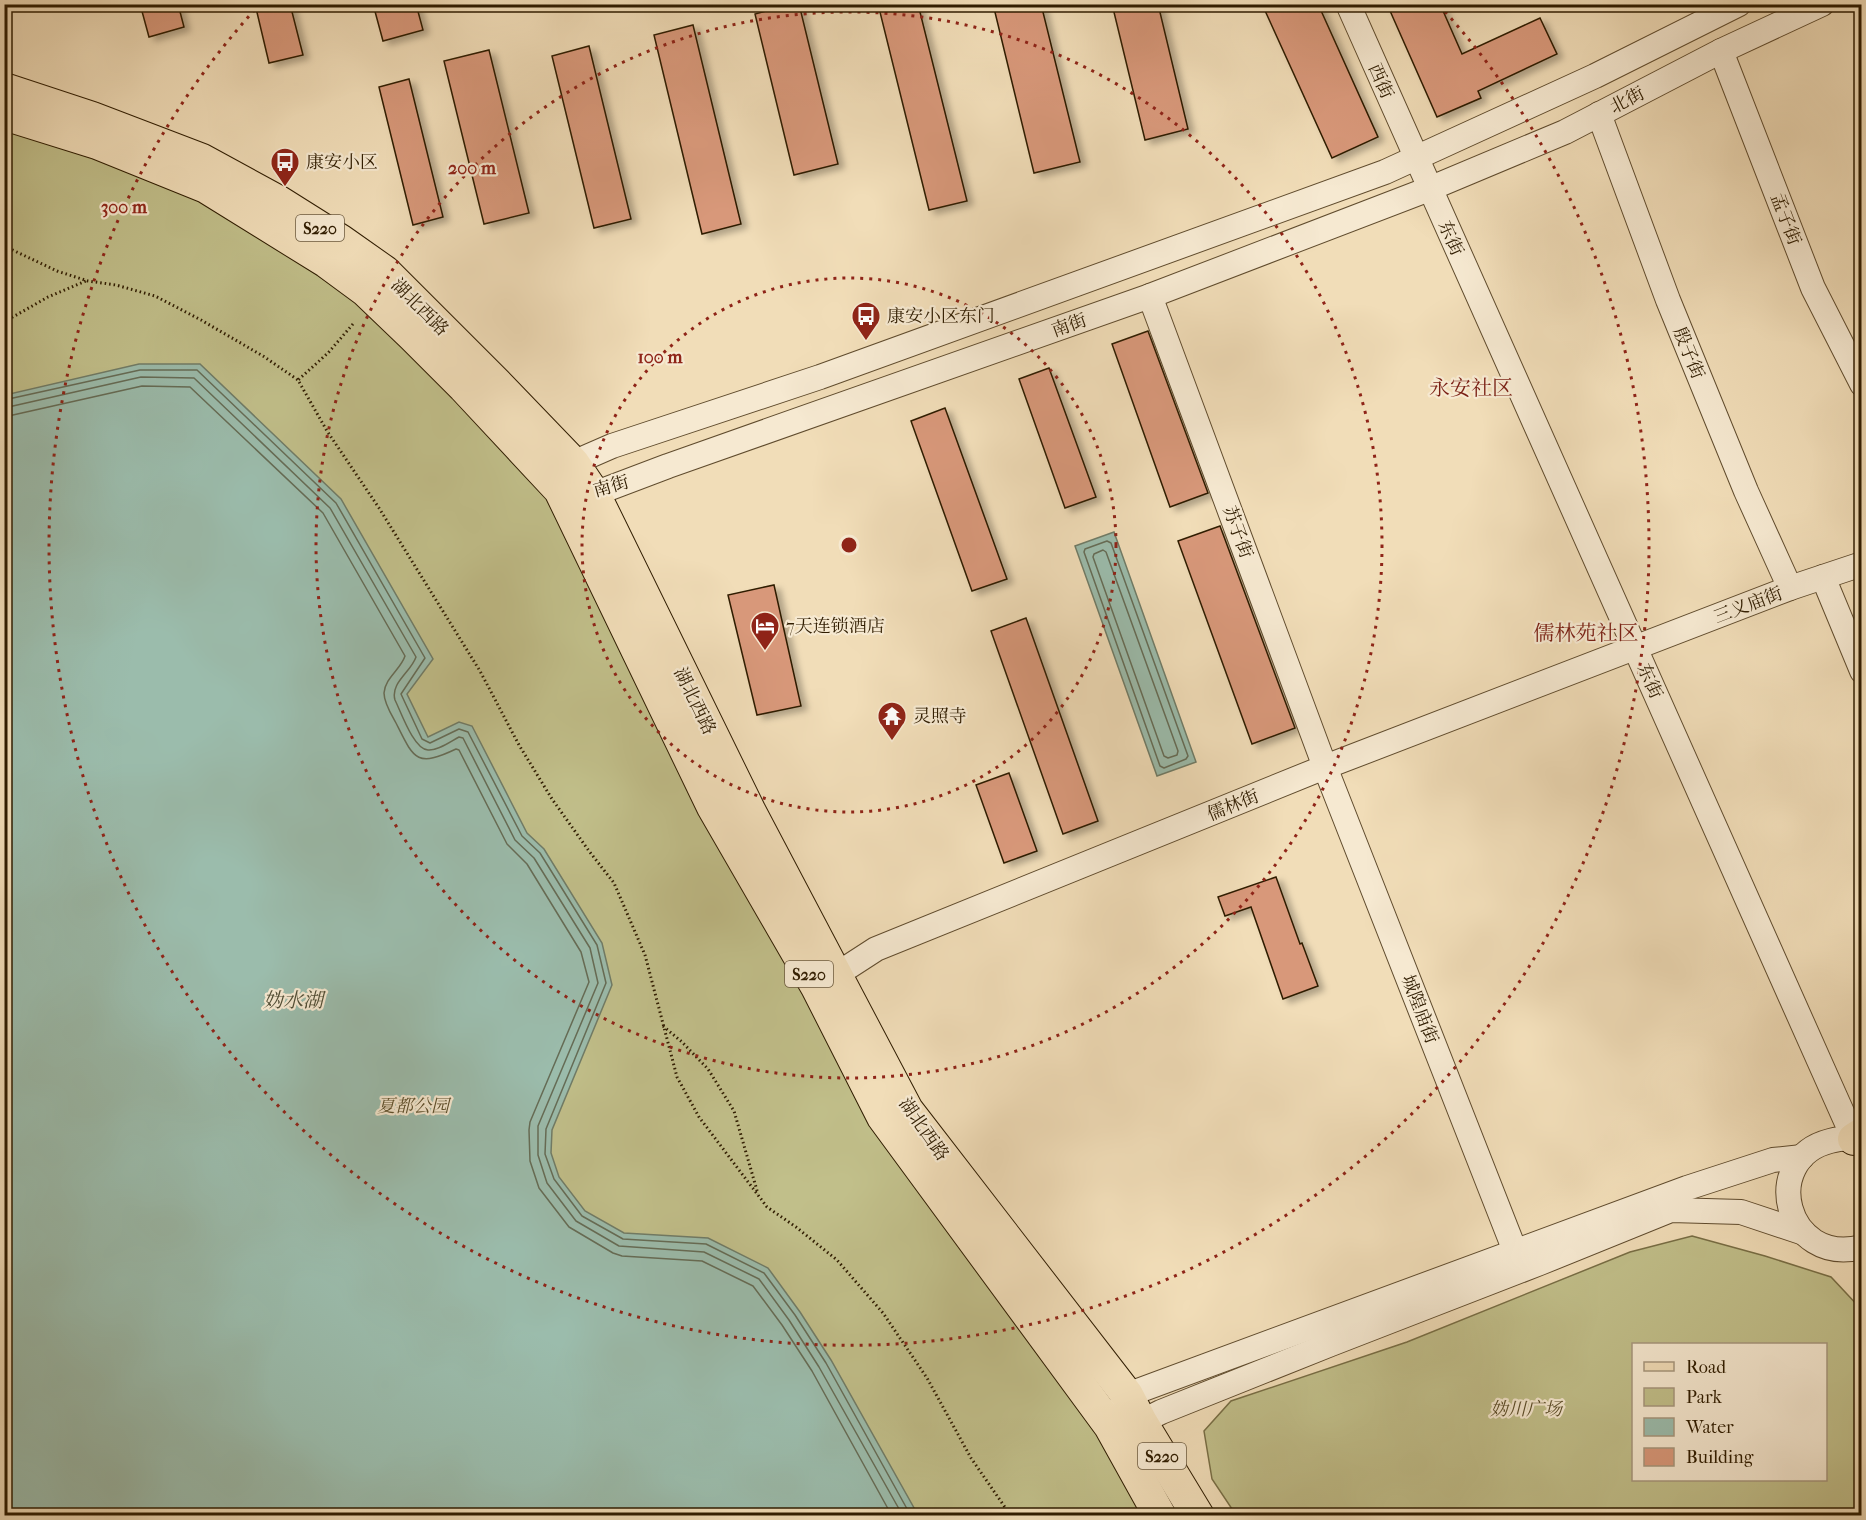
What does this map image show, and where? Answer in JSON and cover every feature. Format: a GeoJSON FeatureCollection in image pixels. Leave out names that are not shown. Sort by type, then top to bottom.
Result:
{"type":"FeatureCollection","features":[{"type":"Feature","properties":{"kind":"main road","name":"湖北西路"},"geometry":{"type":"LineString","coordinates":[[4,89],[92,118],[202,160],[279,202],[340,241],[385,272],[567,476],[713,807],[827,981],[907,1110],[1134,1409],[1198,1515]]}},
{"type":"Feature","properties":{"kind":"main road","name":"湖北西路"},"geometry":{"type":"LineString","coordinates":[[4,114],[97,143],[206,187],[327,262],[365,290],[464,387],[567,476],[594,494],[750,812],[827,981],[884,1117],[1110,1426],[1160,1515]]}},
{"type":"Feature","properties":{"kind":"street","name":"西街"},"geometry":{"type":"LineString","coordinates":[[1347,4],[1415,158]]}},
{"type":"Feature","properties":{"kind":"street","name":"北街"},"geometry":{"type":"LineString","coordinates":[[1415,158],[1595,76],[1739,4]]}},
{"type":"Feature","properties":{"kind":"street","name":"北街"},"geometry":{"type":"LineString","coordinates":[[1429,189],[1565,132],[1721,51],[1822,4]]}},
{"type":"Feature","properties":{"kind":"street","name":"孟子街"},"geometry":{"type":"LineString","coordinates":[[1721,51],[1813,288],[1862,384]]}},
{"type":"Feature","properties":{"kind":"street","name":"殷子街"},"geometry":{"type":"LineString","coordinates":[[1599,114],[1668,300],[1746,491],[1790,588]]}},
{"type":"Feature","properties":{"kind":"street","name":"东街"},"geometry":{"type":"LineString","coordinates":[[1415,158],[1635,648],[1859,1138]]}},
{"type":"Feature","properties":{"kind":"street","name":"南街"},"geometry":{"type":"LineString","coordinates":[[567,476],[612,446],[820,376],[1100,276],[1385,172],[1415,158]]}},
{"type":"Feature","properties":{"kind":"street","name":"南街"},"geometry":{"type":"LineString","coordinates":[[594,494],[1150,296],[1429,189]]}},
{"type":"Feature","properties":{"kind":"street","name":"苏子街"},"geometry":{"type":"LineString","coordinates":[[1150,296],[1325,767]]}},
{"type":"Feature","properties":{"kind":"street","name":"三义庙街"},"geometry":{"type":"LineString","coordinates":[[1635,648],[1790,588],[1862,564]]}},
{"type":"Feature","properties":{"kind":"street"},"geometry":{"type":"LineString","coordinates":[[1823,577],[1862,671]]}},
{"type":"Feature","properties":{"kind":"street","name":"儒林街"},"geometry":{"type":"LineString","coordinates":[[827,981],[876,950],[1325,767],[1635,648]]}},
{"type":"Feature","properties":{"kind":"street","name":"城隍庙街"},"geometry":{"type":"LineString","coordinates":[[1325,767],[1515,1251]]}},
{"type":"Feature","properties":{"kind":"street"},"geometry":{"type":"LineString","coordinates":[[1859,1138],[1840,1138],[1819,1144],[1802,1157],[1791,1176],[1788,1197],[1793,1219],[1807,1237],[1825,1247],[1847,1250],[1862,1247]]}},
{"type":"Feature","properties":{"kind":"street"},"geometry":{"type":"LineString","coordinates":[[1110,1426],[1134,1409],[1515,1251],[1688,1188],[1773,1160],[1802,1157]]}},
{"type":"Feature","properties":{"kind":"street"},"geometry":{"type":"LineString","coordinates":[[1134,1409],[1161,1412],[1671,1210],[1741,1212],[1804,1233]]}},
{"type":"Feature","properties":{"kind":"path"},"geometry":{"type":"LineString","coordinates":[[4,246],[57,271],[88,281],[116,285],[155,296],[263,356],[298,380],[327,431],[379,508],[480,671],[519,745],[552,799],[614,883],[645,955],[677,1077],[699,1117],[767,1207],[837,1260],[883,1313],[927,1378],[971,1458],[1011,1515]]}},
{"type":"Feature","properties":{"kind":"path"},"geometry":{"type":"LineString","coordinates":[[4,322],[48,297],[88,281]]}},
{"type":"Feature","properties":{"kind":"path"},"geometry":{"type":"LineString","coordinates":[[298,380],[328,353],[353,324]]}},
{"type":"Feature","properties":{"kind":"path"},"geometry":{"type":"LineString","coordinates":[[663,1026],[708,1069],[734,1111],[758,1196]]}},
{"type":"Feature","properties":{"kind":"green space","name":"妫水湖"},"geometry":{"type":"Polygon","coordinates":[[[4,116],[201,202],[284,252],[355,301],[560,490],[1160,1515],[5,1515],[4,116]]]}},
{"type":"Feature","properties":{"kind":"green space","name":"妫川广场"},"geometry":{"type":"Polygon","coordinates":[[[1692,1236],[1831,1277],[1861,1309],[1861,1515],[1236,1515],[1212,1479],[1204,1431],[1231,1401],[1407,1342],[1630,1252],[1692,1236]]]}},
{"type":"Feature","properties":{"kind":"water","name":"妫水湖"},"geometry":{"type":"Polygon","coordinates":[[[139,364],[200,364],[341,499],[433,659],[407,694],[428,737],[459,722],[472,726],[527,833],[544,849],[602,943],[612,985],[552,1130],[551,1153],[559,1177],[585,1211],[624,1233],[708,1238],[768,1268],[831,1360],[918,1515],[5,1515],[5,395],[139,364]]]}},
{"type":"Feature","properties":{"kind":"water"},"geometry":{"type":"Polygon","coordinates":[[[1114,532],[1196,762],[1157,776],[1075,546],[1114,532]]]}},
{"type":"Feature","properties":{"kind":"building"},"geometry":{"type":"Polygon","coordinates":[[[140,4],[178,4],[184,27],[149,37],[140,4]]]}},
{"type":"Feature","properties":{"kind":"building"},"geometry":{"type":"Polygon","coordinates":[[[255,4],[290,4],[303,55],[269,63],[255,4]]]}},
{"type":"Feature","properties":{"kind":"building"},"geometry":{"type":"Polygon","coordinates":[[[373,4],[416,4],[423,30],[383,41],[373,4]]]}},
{"type":"Feature","properties":{"kind":"building"},"geometry":{"type":"Polygon","coordinates":[[[799,4],[838,164],[794,175],[755,14],[799,4]]]}},
{"type":"Feature","properties":{"kind":"building"},"geometry":{"type":"Polygon","coordinates":[[[878,4],[918,4],[967,201],[929,210],[878,4]]]}},
{"type":"Feature","properties":{"kind":"building"},"geometry":{"type":"Polygon","coordinates":[[[993,4],[1041,4],[1080,162],[1034,173],[993,4]]]}},
{"type":"Feature","properties":{"kind":"building"},"geometry":{"type":"Polygon","coordinates":[[[1112,4],[1158,4],[1188,129],[1145,140],[1112,4]]]}},
{"type":"Feature","properties":{"kind":"building"},"geometry":{"type":"Polygon","coordinates":[[[1262,4],[1318,4],[1378,137],[1332,158],[1262,4]]]}},
{"type":"Feature","properties":{"kind":"building"},"geometry":{"type":"Polygon","coordinates":[[[1387,4],[1440,4],[1462,54],[1540,18],[1557,54],[1478,91],[1481,98],[1437,117],[1387,4]]]}},
{"type":"Feature","properties":{"kind":"building"},"geometry":{"type":"Polygon","coordinates":[[[693,25],[741,224],[702,234],[654,35],[693,25]]]}},
{"type":"Feature","properties":{"kind":"building"},"geometry":{"type":"Polygon","coordinates":[[[589,46],[631,219],[594,228],[552,56],[589,46]]]}},
{"type":"Feature","properties":{"kind":"building"},"geometry":{"type":"Polygon","coordinates":[[[489,50],[529,213],[484,224],[444,61],[489,50]]]}},
{"type":"Feature","properties":{"kind":"building"},"geometry":{"type":"Polygon","coordinates":[[[409,79],[443,217],[413,225],[379,87],[409,79]]]}},
{"type":"Feature","properties":{"kind":"building"},"geometry":{"type":"Polygon","coordinates":[[[1148,331],[1208,493],[1170,507],[1112,344],[1148,331]]]}},
{"type":"Feature","properties":{"kind":"building"},"geometry":{"type":"Polygon","coordinates":[[[1049,368],[1096,497],[1065,508],[1019,379],[1049,368]]]}},
{"type":"Feature","properties":{"kind":"building"},"geometry":{"type":"Polygon","coordinates":[[[945,408],[1007,579],[972,591],[911,421],[945,408]]]}},
{"type":"Feature","properties":{"kind":"building"},"geometry":{"type":"Polygon","coordinates":[[[1220,526],[1295,728],[1252,744],[1178,541],[1220,526]]]}},
{"type":"Feature","properties":{"kind":"building","name":"7天连锁酒店"},"geometry":{"type":"Polygon","coordinates":[[[774,585],[801,706],[757,715],[728,595],[774,585]]]}},
{"type":"Feature","properties":{"kind":"building"},"geometry":{"type":"Polygon","coordinates":[[[1026,618],[1098,821],[1063,834],[991,631],[1026,618]]]}},
{"type":"Feature","properties":{"kind":"building"},"geometry":{"type":"Polygon","coordinates":[[[1009,773],[1037,851],[1004,863],[976,785],[1009,773]]]}},
{"type":"Feature","properties":{"kind":"building"},"geometry":{"type":"Polygon","coordinates":[[[1276,877],[1318,986],[1283,999],[1251,907],[1225,916],[1218,897],[1276,877]]]}},
{"type":"Feature","properties":{"kind":"place","name":"康安小区"},"geometry":{"type":"Point","coordinates":[285,188]}},
{"type":"Feature","properties":{"kind":"place","name":"康安小区东门"},"geometry":{"type":"Point","coordinates":[866,342]}},
{"type":"Feature","properties":{"kind":"place","name":"7天连锁酒店"},"geometry":{"type":"Point","coordinates":[765,652]}},
{"type":"Feature","properties":{"kind":"place","name":"灵照寺"},"geometry":{"type":"Point","coordinates":[892,742]}},
{"type":"Feature","properties":{"kind":"district","name":"永安社区"},"geometry":{"type":"Point","coordinates":[1471,388]}},
{"type":"Feature","properties":{"kind":"district","name":"儒林苑社区"},"geometry":{"type":"Point","coordinates":[1586,633]}},
{"type":"Feature","properties":{"kind":"park label","name":"夏都公园"},"geometry":{"type":"Point","coordinates":[413,1106]}}]}
